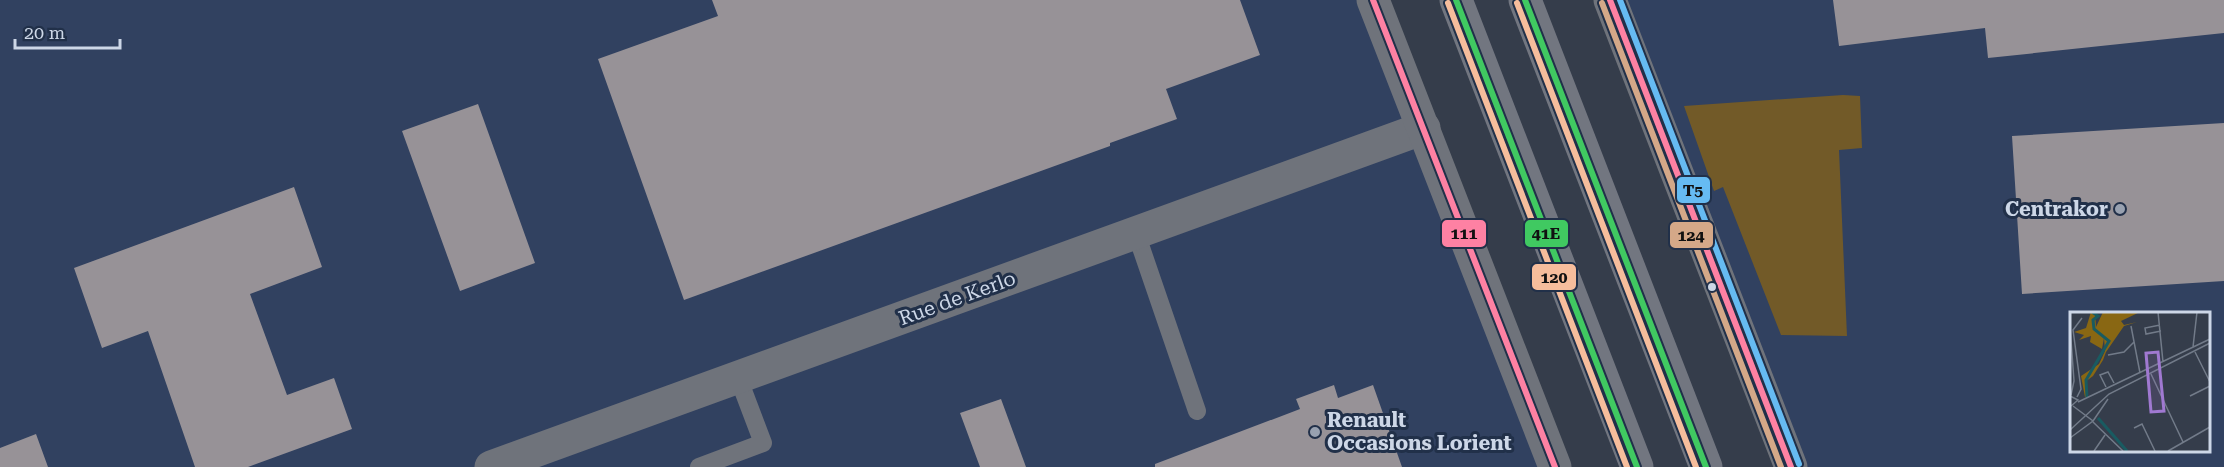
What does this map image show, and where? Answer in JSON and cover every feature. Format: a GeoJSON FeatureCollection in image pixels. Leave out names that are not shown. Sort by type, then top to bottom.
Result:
{"type":"FeatureCollection","features":[{"type":"Feature","properties":{"kind":"highway"},"geometry":{"type":"LineString","coordinates":[[1456,0],[1637,467]]}},
{"type":"Feature","properties":{"kind":"highway"},"geometry":{"type":"LineString","coordinates":[[1525,0],[1706,467]]}},
{"type":"Feature","properties":{"kind":"street"},"geometry":{"type":"LineString","coordinates":[[1373,0],[1555,467]]}},
{"type":"Feature","properties":{"kind":"street"},"geometry":{"type":"LineString","coordinates":[[1610,0],[1791,467]]}},
{"type":"Feature","properties":{"kind":"street","name":"Rue de Kerlo"},"geometry":{"type":"LineString","coordinates":[[491,467],[1424,128]]}},
{"type":"Feature","properties":{"kind":"lane"},"geometry":{"type":"LineString","coordinates":[[1136,233],[1197,411]]}},
{"type":"Feature","properties":{"kind":"lane"},"geometry":{"type":"LineString","coordinates":[[699,467],[763,443],[738,377]]}},
{"type":"Feature","properties":{"kind":"shaded area"},"geometry":{"type":"Polygon","coordinates":[[[0,0],[1373,0],[1555,467],[0,467],[0,0]]]}},
{"type":"Feature","properties":{"kind":"shaded area"},"geometry":{"type":"Polygon","coordinates":[[[1610,0],[2224,0],[2224,467],[1791,467],[1610,0]]]}},
{"type":"Feature","properties":{"kind":"shaded area"},"geometry":{"type":"Polygon","coordinates":[[[1843,95],[1860,96],[1862,148],[1839,150],[1847,336],[1781,335],[1723,187],[1714,191],[1684,106],[1843,95]]]}},
{"type":"Feature","properties":{"kind":"building"},"geometry":{"type":"Polygon","coordinates":[[[712,0],[1240,0],[1260,55],[1166,89],[1177,119],[1110,143],[1110,146],[684,300],[598,59],[718,16],[712,0]]]}},
{"type":"Feature","properties":{"kind":"building"},"geometry":{"type":"Polygon","coordinates":[[[1833,0],[2224,0],[2224,33],[1988,58],[1985,28],[1839,46],[1833,0]]]}},
{"type":"Feature","properties":{"kind":"building"},"geometry":{"type":"Polygon","coordinates":[[[478,104],[535,263],[460,291],[402,131],[478,104]]]}},
{"type":"Feature","properties":{"kind":"building","name":"Centrakor"},"geometry":{"type":"Polygon","coordinates":[[[2224,123],[2224,281],[2022,294],[2012,136],[2224,123]]]}},
{"type":"Feature","properties":{"kind":"building"},"geometry":{"type":"Polygon","coordinates":[[[294,187],[322,267],[250,294],[287,395],[334,378],[352,429],[248,467],[195,467],[148,331],[102,348],[74,268],[294,187]]]}},
{"type":"Feature","properties":{"kind":"building","name":"Renault Occasions Lorient"},"geometry":{"type":"Polygon","coordinates":[[[1334,385],[1338,398],[1373,385],[1402,467],[1155,467],[1155,464],[1300,409],[1296,399],[1334,385]]]}},
{"type":"Feature","properties":{"kind":"building"},"geometry":{"type":"Polygon","coordinates":[[[1001,399],[1026,467],[980,467],[960,413],[1001,399]]]}},
{"type":"Feature","properties":{"kind":"building"},"geometry":{"type":"Polygon","coordinates":[[[36,434],[48,467],[0,467],[0,448],[36,434]]]}},
{"type":"Feature","properties":{"kind":"transit line","name":"111"},"geometry":{"type":"LineString","coordinates":[[1373,0],[1555,467]]}},
{"type":"Feature","properties":{"kind":"transit line","name":"41E"},"geometry":{"type":"LineString","coordinates":[[1456,0],[1637,467]]}},
{"type":"Feature","properties":{"kind":"transit line","name":"41E"},"geometry":{"type":"LineString","coordinates":[[1525,0],[1706,467]]}},
{"type":"Feature","properties":{"kind":"transit line","name":"111"},"geometry":{"type":"LineString","coordinates":[[1610,0],[1791,467]]}},
{"type":"Feature","properties":{"kind":"transit line","name":"T5"},"geometry":{"type":"LineString","coordinates":[[1620,0],[1799,464]]}},
{"type":"Feature","properties":{"kind":"transit line","name":"120"},"geometry":{"type":"LineString","coordinates":[[1448,3],[1627,467]]}},
{"type":"Feature","properties":{"kind":"transit line","name":"120"},"geometry":{"type":"LineString","coordinates":[[1517,3],[1696,467]]}},
{"type":"Feature","properties":{"kind":"transit line","name":"124"},"geometry":{"type":"LineString","coordinates":[[1602,3],[1781,467]]}},
{"type":"Feature","properties":{"kind":"place","name":"Centrakor"},"geometry":{"type":"Point","coordinates":[2120,209]}},
{"type":"Feature","properties":{"kind":"place","name":"Renault Occasions Lorient"},"geometry":{"type":"Point","coordinates":[1315,432]}}]}
